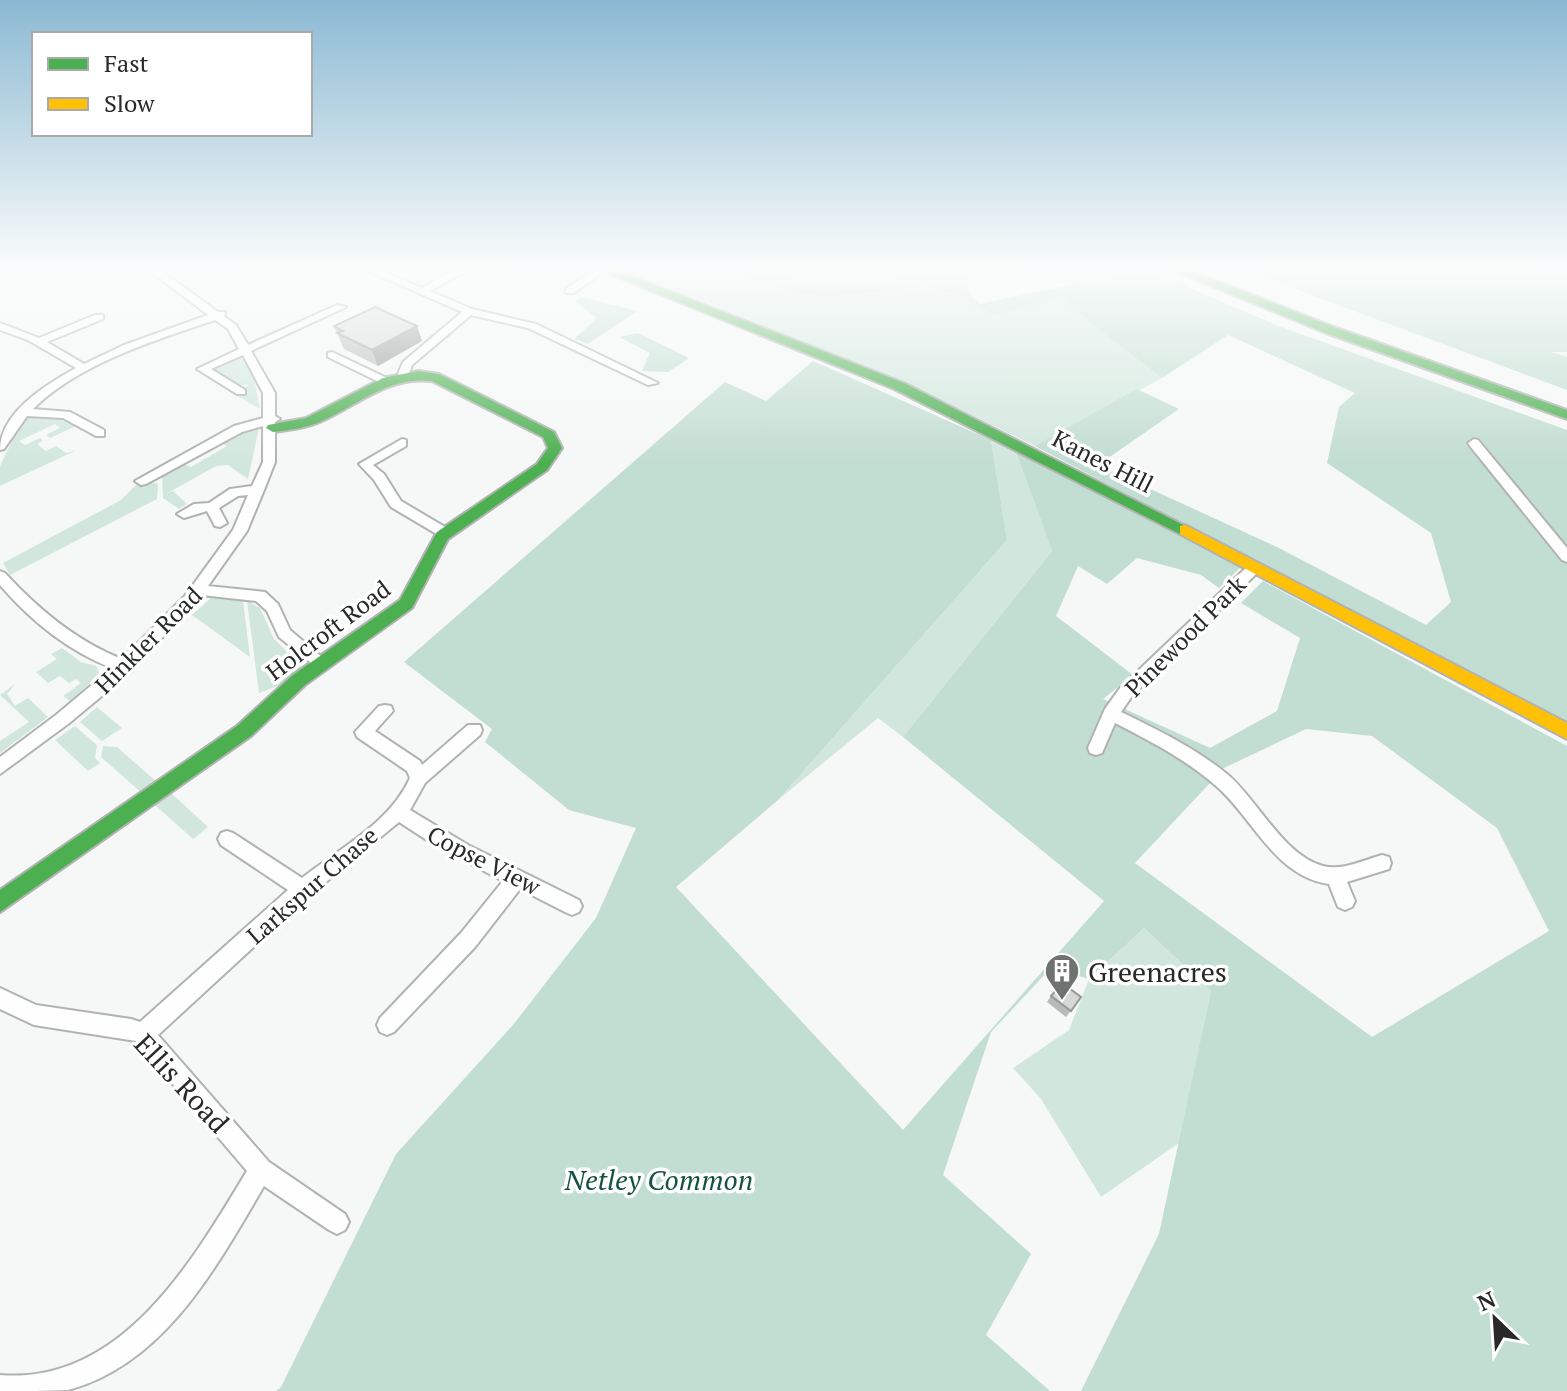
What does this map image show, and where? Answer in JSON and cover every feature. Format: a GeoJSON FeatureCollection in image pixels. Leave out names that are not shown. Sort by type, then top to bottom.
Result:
{"type":"FeatureCollection","features":[{"type":"Feature","properties":{"kind":"main road","name":"Kanes Hill"},"geometry":{"type":"LineString","coordinates":[[764,333],[899,386],[1091,480],[1567,732]]}},
{"type":"Feature","properties":{"kind":"main road"},"geometry":{"type":"LineString","coordinates":[[1338,333],[1567,415]]}},
{"type":"Feature","properties":{"kind":"main road"},"geometry":{"type":"LineString","coordinates":[[1388,333],[1567,399]]}},
{"type":"Feature","properties":{"kind":"main road"},"geometry":{"type":"LineString","coordinates":[[274,424],[311,421],[404,374]]}},
{"type":"Feature","properties":{"kind":"main road","name":"Holcroft Road"},"geometry":{"type":"LineString","coordinates":[[0,902],[244,731],[278,698],[406,604],[418,589],[433,547],[445,533],[550,461],[555,448],[549,435],[435,377],[404,374]]}},
{"type":"Feature","properties":{"kind":"street"},"geometry":{"type":"LineString","coordinates":[[38,342],[59,333]]}},
{"type":"Feature","properties":{"kind":"street"},"geometry":{"type":"LineString","coordinates":[[0,446],[21,412],[51,387],[85,369],[174,333]]}},
{"type":"Feature","properties":{"kind":"street","name":"Hinkler Road"},"geometry":{"type":"LineString","coordinates":[[0,767],[126,667],[201,590],[229,551],[258,490],[274,424],[269,390],[249,346],[238,333]]}},
{"type":"Feature","properties":{"kind":"street"},"geometry":{"type":"LineString","coordinates":[[240,389],[203,369],[280,333]]}},
{"type":"Feature","properties":{"kind":"street"},"geometry":{"type":"LineString","coordinates":[[404,374],[407,364],[444,333]]}},
{"type":"Feature","properties":{"kind":"street"},"geometry":{"type":"LineString","coordinates":[[547,333],[652,383]]}},
{"type":"Feature","properties":{"kind":"street"},"geometry":{"type":"LineString","coordinates":[[6,334],[38,342],[85,369]]}},
{"type":"Feature","properties":{"kind":"street"},"geometry":{"type":"LineString","coordinates":[[332,355],[385,381]]}},
{"type":"Feature","properties":{"kind":"street"},"geometry":{"type":"LineString","coordinates":[[21,412],[66,415],[100,433]]}},
{"type":"Feature","properties":{"kind":"street"},"geometry":{"type":"LineString","coordinates":[[141,481],[238,429],[274,424]]}},
{"type":"Feature","properties":{"kind":"street"},"geometry":{"type":"LineString","coordinates":[[402,443],[365,464],[379,477],[396,504],[445,533]]}},
{"type":"Feature","properties":{"kind":"street"},"geometry":{"type":"LineString","coordinates":[[1474,443],[1567,557]]}},
{"type":"Feature","properties":{"kind":"street"},"geometry":{"type":"LineString","coordinates":[[186,512],[212,507],[235,492],[258,490]]}},
{"type":"Feature","properties":{"kind":"street"},"geometry":{"type":"LineString","coordinates":[[212,507],[220,523]]}},
{"type":"Feature","properties":{"kind":"street","name":"Pinewood Park"},"geometry":{"type":"LineString","coordinates":[[1096,748],[1111,714],[1126,692],[1254,568]]}},
{"type":"Feature","properties":{"kind":"street"},"geometry":{"type":"LineString","coordinates":[[0,576],[74,642],[93,654],[126,667]]}},
{"type":"Feature","properties":{"kind":"street"},"geometry":{"type":"LineString","coordinates":[[201,590],[260,596],[273,608],[284,633],[322,664]]}},
{"type":"Feature","properties":{"kind":"street"},"geometry":{"type":"LineString","coordinates":[[385,711],[363,732],[414,766],[419,778]]}},
{"type":"Feature","properties":{"kind":"street"},"geometry":{"type":"LineString","coordinates":[[1111,714],[1176,748],[1222,780],[1255,812],[1285,853],[1316,873],[1336,877],[1382,863]]}},
{"type":"Feature","properties":{"kind":"street","name":"Larkspur Chase"},"geometry":{"type":"LineString","coordinates":[[143,1034],[303,889],[398,812],[416,790],[419,778],[474,730]]}},
{"type":"Feature","properties":{"kind":"street","name":"Copse View"},"geometry":{"type":"LineString","coordinates":[[398,812],[439,841],[572,906]]}},
{"type":"Feature","properties":{"kind":"street"},"geometry":{"type":"LineString","coordinates":[[227,839],[303,889]]}},
{"type":"Feature","properties":{"kind":"street"},"geometry":{"type":"LineString","coordinates":[[387,1025],[468,940],[518,877]]}},
{"type":"Feature","properties":{"kind":"street"},"geometry":{"type":"LineString","coordinates":[[1336,877],[1345,901]]}},
{"type":"Feature","properties":{"kind":"street","name":"Ellis Road"},"geometry":{"type":"LineString","coordinates":[[0,998],[34,1015],[131,1029],[143,1034],[261,1170],[337,1222]]}},
{"type":"Feature","properties":{"kind":"street"},"geometry":{"type":"LineString","coordinates":[[0,1388],[42,1386],[76,1375],[138,1341],[169,1312],[199,1273],[261,1170]]}},
{"type":"Feature","properties":{"kind":"green space"},"geometry":{"type":"Polygon","coordinates":[[[581,333],[604,333],[588,344],[574,339],[581,333]]]}},
{"type":"Feature","properties":{"kind":"green space"},"geometry":{"type":"Polygon","coordinates":[[[638,333],[688,359],[668,372],[642,371],[650,353],[619,337],[638,333]]]}},
{"type":"Feature","properties":{"kind":"green space"},"geometry":{"type":"Polygon","coordinates":[[[783,333],[1103,333],[1162,378],[1035,446],[894,377],[783,333]]]}},
{"type":"Feature","properties":{"kind":"green space"},"geometry":{"type":"Polygon","coordinates":[[[1103,333],[1298,333],[1567,430],[1567,725],[1035,446],[1137,389],[1179,409],[1098,465],[1277,547],[1426,625],[1451,602],[1431,533],[1327,463],[1339,407],[1355,393],[1228,335],[1162,378],[1103,333]]]}},
{"type":"Feature","properties":{"kind":"green space"},"geometry":{"type":"Polygon","coordinates":[[[1413,333],[1567,333],[1567,352],[1551,352],[1567,357],[1567,390],[1413,333]]]}},
{"type":"Feature","properties":{"kind":"green space"},"geometry":{"type":"Polygon","coordinates":[[[241,352],[255,383],[260,409],[236,395],[249,384],[236,386],[210,371],[241,352]]]}},
{"type":"Feature","properties":{"kind":"green space","name":"Netley Common"},"geometry":{"type":"Polygon","coordinates":[[[813,361],[991,440],[1007,540],[778,800],[676,887],[903,1130],[1104,901],[903,737],[1052,551],[1016,452],[1241,567],[1219,588],[1201,575],[1137,558],[1107,584],[1078,566],[1056,616],[1133,675],[1103,699],[1210,748],[1277,711],[1300,638],[1241,603],[1263,581],[1567,746],[1567,1391],[1081,1391],[1159,1234],[1211,991],[1144,928],[1089,979],[1051,968],[991,1032],[943,1175],[1031,1254],[986,1335],[1050,1391],[276,1391],[281,1387],[396,1154],[513,1025],[596,918],[636,828],[569,810],[485,742],[492,729],[404,662],[725,382],[766,401],[813,361]],[[1306,729],[1224,768],[1135,863],[1372,1037],[1549,931],[1497,828],[1372,736],[1306,729]]]}},
{"type":"Feature","properties":{"kind":"green space"},"geometry":{"type":"Polygon","coordinates":[[[24,417],[53,417],[76,426],[50,438],[46,435],[60,428],[55,424],[19,441],[25,445],[40,438],[43,441],[37,444],[46,451],[56,446],[66,453],[77,450],[0,486],[0,466],[24,417]]]}},
{"type":"Feature","properties":{"kind":"green space"},"geometry":{"type":"Polygon","coordinates":[[[260,424],[248,479],[228,465],[216,466],[166,494],[173,491],[187,504],[179,509],[163,498],[162,475],[183,464],[191,467],[227,446],[220,442],[260,424]]]}},
{"type":"Feature","properties":{"kind":"green space"},"geometry":{"type":"Polygon","coordinates":[[[991,440],[1016,452],[1052,551],[903,737],[878,718],[778,800],[1007,540],[991,440]]]}},
{"type":"Feature","properties":{"kind":"green space"},"geometry":{"type":"Polygon","coordinates":[[[158,484],[157,499],[10,575],[3,563],[121,500],[136,485],[158,484]]]}},
{"type":"Feature","properties":{"kind":"green space"},"geometry":{"type":"Polygon","coordinates":[[[211,598],[243,601],[250,657],[192,615],[211,598]]]}},
{"type":"Feature","properties":{"kind":"green space"},"geometry":{"type":"Polygon","coordinates":[[[247,601],[260,608],[274,639],[301,665],[300,670],[278,686],[259,693],[247,601]]]}},
{"type":"Feature","properties":{"kind":"green space"},"geometry":{"type":"Polygon","coordinates":[[[62,648],[81,662],[96,666],[100,674],[70,701],[63,696],[81,683],[76,679],[69,683],[60,676],[48,683],[36,672],[57,659],[51,654],[62,648]]]}},
{"type":"Feature","properties":{"kind":"green space"},"geometry":{"type":"Polygon","coordinates":[[[15,684],[7,694],[15,706],[28,698],[48,717],[0,753],[0,741],[29,722],[0,695],[15,684]]]}},
{"type":"Feature","properties":{"kind":"green space"},"geometry":{"type":"Polygon","coordinates":[[[97,707],[122,728],[102,741],[80,722],[97,707]]]}},
{"type":"Feature","properties":{"kind":"green space"},"geometry":{"type":"Polygon","coordinates":[[[75,726],[97,745],[95,758],[100,763],[88,771],[55,740],[75,726]]]}},
{"type":"Feature","properties":{"kind":"green space"},"geometry":{"type":"Polygon","coordinates":[[[103,746],[117,747],[158,783],[143,794],[101,757],[103,746]]]}},
{"type":"Feature","properties":{"kind":"green space"},"geometry":{"type":"Polygon","coordinates":[[[171,793],[208,827],[193,839],[155,805],[171,793]]]}},
{"type":"Feature","properties":{"kind":"green space"},"geometry":{"type":"Polygon","coordinates":[[[1144,928],[1211,991],[1179,1143],[1101,1197],[1041,1099],[1013,1068],[1069,1030],[1089,979],[1144,928]]]}},
{"type":"Feature","properties":{"kind":"building"},"geometry":{"type":"Polygon","coordinates":[[[337,333],[404,333],[372,350],[337,333]]]}},
{"type":"Feature","properties":{"kind":"building"},"geometry":{"type":"Polygon","coordinates":[[[1062,983],[1081,997],[1071,1011],[1051,996],[1062,983]]]}},
{"type":"Feature","properties":{"kind":"traffic: fast"},"geometry":{"type":"LineString","coordinates":[[764,333],[899,386],[1185,530]]}},
{"type":"Feature","properties":{"kind":"traffic: fast"},"geometry":{"type":"LineString","coordinates":[[1338,333],[1567,415]]}},
{"type":"Feature","properties":{"kind":"traffic: fast"},"geometry":{"type":"LineString","coordinates":[[0,902],[244,731],[299,680],[406,604],[442,536],[542,467],[555,448],[549,435],[435,377],[418,375],[387,381],[311,421],[273,428]]}},
{"type":"Feature","properties":{"kind":"traffic: slow"},"geometry":{"type":"LineString","coordinates":[[1185,530],[1567,732]]}},
{"type":"Feature","properties":{"kind":"place","name":"Greenacres"},"geometry":{"type":"Point","coordinates":[1062,1002]}}]}
